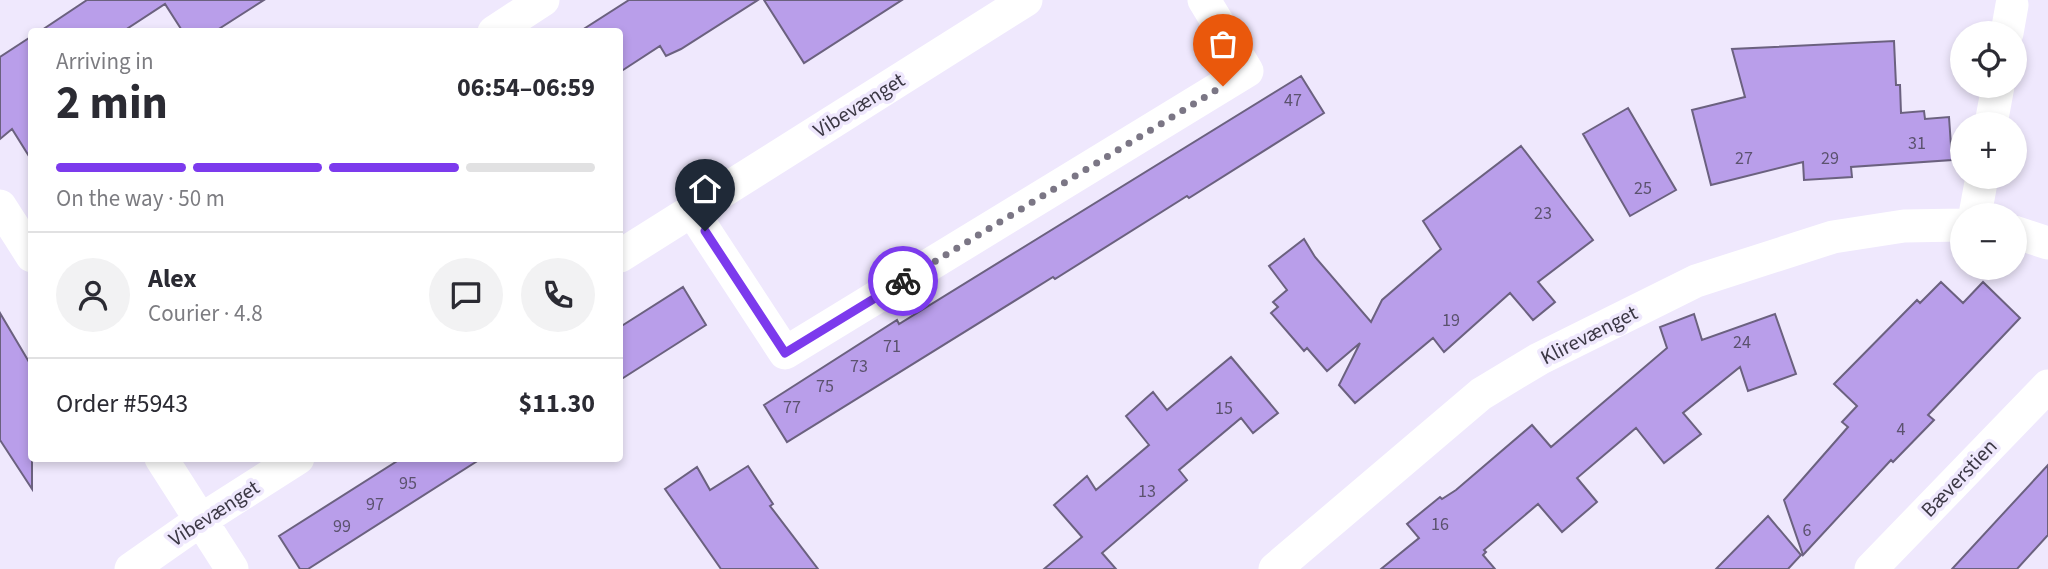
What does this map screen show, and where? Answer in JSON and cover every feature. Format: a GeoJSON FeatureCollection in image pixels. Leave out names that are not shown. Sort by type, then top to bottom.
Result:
{"type":"FeatureCollection","features":[{"type":"Feature","properties":{"kind":"street"},"geometry":{"type":"LineString","coordinates":[[500,28],[543,0]]}},
{"type":"Feature","properties":{"kind":"street","name":"Vibevænget"},"geometry":{"type":"LineString","coordinates":[[623,254],[1026,0]]}},
{"type":"Feature","properties":{"kind":"street"},"geometry":{"type":"LineString","coordinates":[[692,211],[785,353],[1247,71],[1204,0]]}},
{"type":"Feature","properties":{"kind":"street"},"geometry":{"type":"LineString","coordinates":[[0,206],[28,250]]}},
{"type":"Feature","properties":{"kind":"street","name":"Klirevænget"},"geometry":{"type":"LineString","coordinates":[[1275,569],[1481,394],[1551,353],[1696,281],[1833,237],[1905,226],[1950,225]]}},
{"type":"Feature","properties":{"kind":"street"},"geometry":{"type":"LineString","coordinates":[[2027,236],[2048,243]]}},
{"type":"Feature","properties":{"kind":"street","name":"Bæverstien"},"geometry":{"type":"LineString","coordinates":[[1871,569],[2048,386]]}},
{"type":"Feature","properties":{"kind":"street"},"geometry":{"type":"LineString","coordinates":[[164,462],[232,569]]}},
{"type":"Feature","properties":{"kind":"street","name":"Vibevænget"},"geometry":{"type":"LineString","coordinates":[[131,569],[292,462]]}},
{"type":"Feature","properties":{"kind":"building"},"geometry":{"type":"Polygon","coordinates":[[[87,0],[264,0],[220,28],[180,28],[165,4],[128,28],[45,28],[87,0]]]}},
{"type":"Feature","properties":{"kind":"building"},"geometry":{"type":"Polygon","coordinates":[[[629,0],[758,0],[681,49],[666,56],[660,46],[623,70],[623,28],[585,28],[629,0]]]}},
{"type":"Feature","properties":{"kind":"building"},"geometry":{"type":"Polygon","coordinates":[[[764,0],[902,0],[804,63],[764,0]]]}},
{"type":"Feature","properties":{"kind":"building"},"geometry":{"type":"Polygon","coordinates":[[[28,39],[28,155],[12,129],[0,139],[0,57],[28,39]]]}},
{"type":"Feature","properties":{"kind":"building"},"geometry":{"type":"Polygon","coordinates":[[[1894,41],[1896,85],[1900,85],[1901,113],[1924,111],[1925,119],[1949,117],[1950,160],[1851,167],[1852,177],[1804,180],[1803,162],[1711,185],[1692,110],[1745,97],[1732,49],[1894,41]]]}},
{"type":"Feature","properties":{"kind":"building"},"geometry":{"type":"Polygon","coordinates":[[[1301,76],[1324,113],[787,442],[764,405],[897,320],[899,324],[1301,76]]]}},
{"type":"Feature","properties":{"kind":"building"},"geometry":{"type":"Polygon","coordinates":[[[1628,108],[1676,190],[1630,216],[1583,134],[1628,108]]]}},
{"type":"Feature","properties":{"kind":"building"},"geometry":{"type":"Polygon","coordinates":[[[1521,146],[1593,240],[1538,282],[1555,302],[1533,320],[1510,293],[1444,352],[1433,338],[1355,403],[1339,385],[1360,343],[1327,371],[1307,348],[1304,351],[1271,313],[1278,307],[1273,302],[1287,290],[1269,266],[1304,239],[1315,257],[1371,322],[1382,300],[1441,249],[1423,221],[1521,146]]]}},
{"type":"Feature","properties":{"kind":"building"},"geometry":{"type":"Polygon","coordinates":[[[1941,282],[1963,303],[1983,282],[2020,318],[1928,415],[1934,420],[1893,462],[1891,460],[1803,555],[1784,500],[1848,427],[1842,422],[1857,406],[1834,384],[1917,300],[1920,303],[1941,282]]]}},
{"type":"Feature","properties":{"kind":"building"},"geometry":{"type":"Polygon","coordinates":[[[683,287],[706,325],[623,378],[623,325],[683,287]]]}},
{"type":"Feature","properties":{"kind":"building"},"geometry":{"type":"Polygon","coordinates":[[[0,313],[28,360],[28,462],[32,462],[32,489],[0,440],[0,313]]]}},
{"type":"Feature","properties":{"kind":"building"},"geometry":{"type":"Polygon","coordinates":[[[1694,314],[1702,340],[1775,314],[1796,374],[1748,391],[1740,367],[1683,413],[1701,434],[1664,463],[1636,428],[1577,478],[1597,502],[1562,532],[1538,504],[1484,550],[1486,552],[1483,555],[1495,569],[1381,569],[1419,538],[1407,524],[1440,497],[1442,499],[1456,490],[1532,425],[1551,447],[1667,348],[1660,327],[1694,314]]]}},
{"type":"Feature","properties":{"kind":"building"},"geometry":{"type":"Polygon","coordinates":[[[1231,357],[1278,413],[1253,433],[1241,418],[1179,470],[1187,480],[1102,553],[1116,569],[1044,569],[1082,537],[1054,505],[1087,476],[1096,490],[1149,445],[1126,416],[1153,392],[1167,410],[1231,357]]]}},
{"type":"Feature","properties":{"kind":"building"},"geometry":{"type":"Polygon","coordinates":[[[396,462],[476,462],[308,569],[300,569],[279,536],[396,462]]]}},
{"type":"Feature","properties":{"kind":"building"},"geometry":{"type":"Polygon","coordinates":[[[2048,465],[2048,535],[2017,569],[1952,569],[2048,465]]]}},
{"type":"Feature","properties":{"kind":"building"},"geometry":{"type":"Polygon","coordinates":[[[748,466],[773,504],[770,506],[818,569],[721,569],[665,489],[697,467],[710,490],[748,466]]]}},
{"type":"Feature","properties":{"kind":"building"},"geometry":{"type":"Polygon","coordinates":[[[1768,516],[1801,555],[1788,569],[1716,569],[1768,516]]]}},
{"type":"Feature","properties":{"kind":"way so far"},"geometry":{"type":"LineString","coordinates":[[903,281],[1223,86]]}},
{"type":"Feature","properties":{"kind":"route"},"geometry":{"type":"LineString","coordinates":[[705,231],[785,353],[903,281]]}}]}
